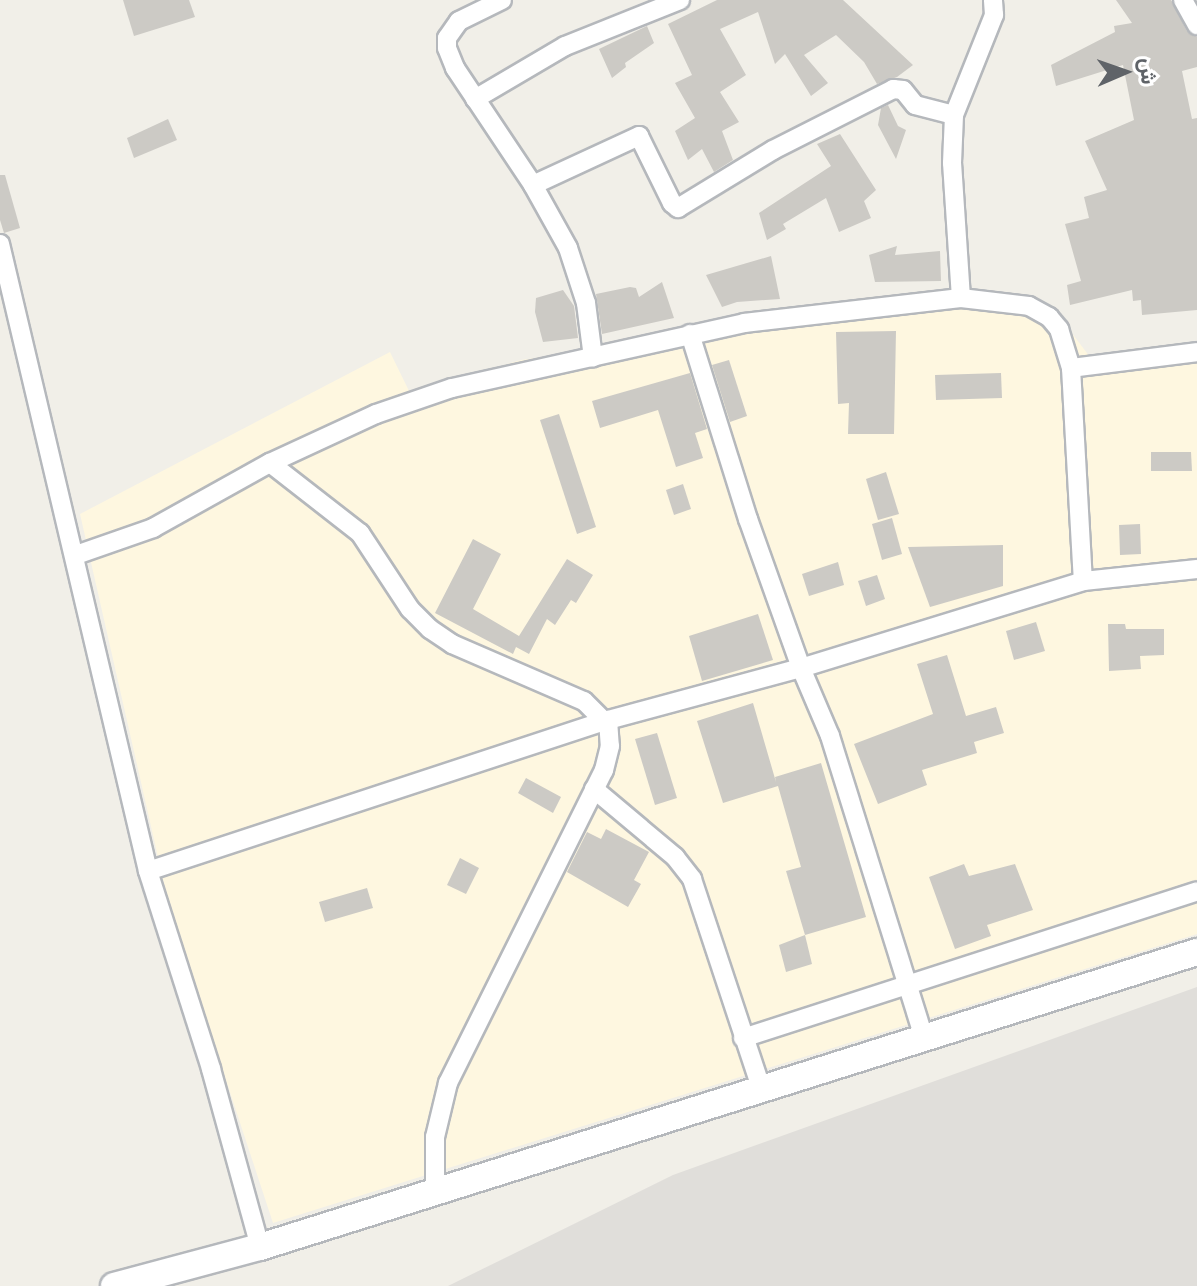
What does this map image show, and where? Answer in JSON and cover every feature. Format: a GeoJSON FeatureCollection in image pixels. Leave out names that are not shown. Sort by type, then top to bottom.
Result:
{"type":"FeatureCollection","features":[{"type":"Feature","properties":{"kind":"street"},"geometry":{"type":"LineString","coordinates":[[502,0],[459,21],[447,38],[455,68],[533,185],[576,268],[586,303],[593,358]]}},
{"type":"Feature","properties":{"kind":"street"},"geometry":{"type":"LineString","coordinates":[[475,99],[565,46],[680,0]]}},
{"type":"Feature","properties":{"kind":"street"},"geometry":{"type":"LineString","coordinates":[[961,298],[952,163],[954,115],[994,15],[993,0]]}},
{"type":"Feature","properties":{"kind":"street"},"geometry":{"type":"LineString","coordinates":[[1183,0],[1197,25]]}},
{"type":"Feature","properties":{"kind":"street"},"geometry":{"type":"LineString","coordinates":[[533,185],[639,136],[672,203],[678,208],[773,150],[893,89],[903,90],[915,105],[954,115]]}},
{"type":"Feature","properties":{"kind":"street"},"geometry":{"type":"LineString","coordinates":[[0,244],[76,555],[148,871],[211,1069],[260,1247]]}},
{"type":"Feature","properties":{"kind":"street"},"geometry":{"type":"LineString","coordinates":[[76,555],[153,528],[270,463],[376,414],[452,388],[690,334],[811,313],[961,298],[1009,301],[1049,317],[1062,337],[1071,368],[1083,581]]}},
{"type":"Feature","properties":{"kind":"street"},"geometry":{"type":"LineString","coordinates":[[690,334],[748,519],[801,668],[830,736],[924,1037]]}},
{"type":"Feature","properties":{"kind":"street"},"geometry":{"type":"LineString","coordinates":[[1071,368],[1197,352]]}},
{"type":"Feature","properties":{"kind":"street"},"geometry":{"type":"LineString","coordinates":[[270,463],[360,533],[410,609],[430,629],[452,644],[584,701],[604,721],[608,720]]}},
{"type":"Feature","properties":{"kind":"street"},"geometry":{"type":"LineString","coordinates":[[148,871],[608,720],[801,668],[1083,581],[1197,569]]}},
{"type":"Feature","properties":{"kind":"street"},"geometry":{"type":"LineString","coordinates":[[435,1191],[435,1137],[448,1083],[609,758],[608,720]]}},
{"type":"Feature","properties":{"kind":"street"},"geometry":{"type":"LineString","coordinates":[[594,789],[675,857],[692,879],[761,1088]]}},
{"type":"Feature","properties":{"kind":"street"},"geometry":{"type":"LineString","coordinates":[[743,1038],[1197,891]]}},
{"type":"Feature","properties":{"kind":"street"},"geometry":{"type":"LineString","coordinates":[[114,1286],[260,1247],[1197,952]]}},
{"type":"Feature","properties":{"kind":"shaded area"},"geometry":{"type":"Polygon","coordinates":[[[1002,304],[1068,328],[1096,365],[1197,349],[1197,934],[273,1223],[170,910],[80,514],[390,352],[410,393],[521,360],[694,335],[1002,304]]]}},
{"type":"Feature","properties":{"kind":"shaded area"},"geometry":{"type":"Polygon","coordinates":[[[1197,987],[1197,1286],[448,1286],[673,1175],[1197,987]]]}},
{"type":"Feature","properties":{"kind":"building"},"geometry":{"type":"Polygon","coordinates":[[[123,0],[189,0],[195,17],[134,36],[123,0]]]}},
{"type":"Feature","properties":{"kind":"building"},"geometry":{"type":"Polygon","coordinates":[[[717,0],[843,0],[913,65],[897,77],[877,84],[864,62],[836,35],[804,55],[828,83],[811,96],[785,54],[775,64],[758,12],[720,29],[746,75],[720,92],[739,122],[722,131],[733,160],[714,172],[702,149],[688,160],[675,131],[695,118],[675,83],[692,75],[668,24],[717,0]]]}},
{"type":"Feature","properties":{"kind":"building"},"geometry":{"type":"Polygon","coordinates":[[[1116,0],[1171,0],[1187,31],[1197,37],[1197,67],[1182,71],[1192,119],[1197,118],[1197,310],[1142,315],[1141,300],[1133,301],[1132,290],[1070,305],[1067,285],[1081,281],[1065,224],[1089,218],[1084,197],[1107,190],[1085,141],[1134,120],[1123,65],[1056,86],[1051,65],[1115,32],[1114,26],[1132,23],[1116,0]]]}},
{"type":"Feature","properties":{"kind":"building"},"geometry":{"type":"Polygon","coordinates":[[[647,26],[654,43],[625,63],[626,67],[612,78],[599,49],[647,26]]]}},
{"type":"Feature","properties":{"kind":"building"},"geometry":{"type":"Polygon","coordinates":[[[888,105],[898,126],[906,130],[896,159],[878,125],[881,108],[888,105]]]}},
{"type":"Feature","properties":{"kind":"building"},"geometry":{"type":"Polygon","coordinates":[[[168,119],[177,140],[134,158],[127,138],[168,119]]]}},
{"type":"Feature","properties":{"kind":"building"},"geometry":{"type":"Polygon","coordinates":[[[840,134],[876,190],[864,201],[871,218],[839,232],[826,198],[783,224],[786,229],[767,240],[759,213],[831,166],[817,144],[840,134]]]}},
{"type":"Feature","properties":{"kind":"building"},"geometry":{"type":"Polygon","coordinates":[[[0,175],[5,175],[20,228],[4,233],[0,220],[0,175]]]}},
{"type":"Feature","properties":{"kind":"building"},"geometry":{"type":"Polygon","coordinates":[[[897,246],[895,255],[940,251],[941,281],[875,282],[869,255],[897,246]]]}},
{"type":"Feature","properties":{"kind":"building"},"geometry":{"type":"Polygon","coordinates":[[[771,256],[780,299],[737,302],[722,307],[706,275],[771,256]]]}},
{"type":"Feature","properties":{"kind":"building"},"geometry":{"type":"Polygon","coordinates":[[[662,282],[674,318],[602,334],[596,294],[630,287],[636,288],[639,297],[662,282]]]}},
{"type":"Feature","properties":{"kind":"building"},"geometry":{"type":"Polygon","coordinates":[[[563,290],[574,306],[578,338],[543,342],[535,312],[536,298],[563,290]]]}},
{"type":"Feature","properties":{"kind":"building"},"geometry":{"type":"Polygon","coordinates":[[[896,331],[894,434],[848,434],[849,403],[838,404],[836,332],[896,331]]]}},
{"type":"Feature","properties":{"kind":"building"},"geometry":{"type":"Polygon","coordinates":[[[729,360],[747,416],[730,422],[712,365],[729,360]]]}},
{"type":"Feature","properties":{"kind":"building"},"geometry":{"type":"Polygon","coordinates":[[[690,373],[707,429],[695,433],[703,458],[676,467],[658,410],[600,428],[592,401],[690,373]]]}},
{"type":"Feature","properties":{"kind":"building"},"geometry":{"type":"Polygon","coordinates":[[[1001,373],[1002,398],[936,400],[935,375],[1001,373]]]}},
{"type":"Feature","properties":{"kind":"building"},"geometry":{"type":"Polygon","coordinates":[[[559,414],[596,527],[577,534],[540,420],[559,414]]]}},
{"type":"Feature","properties":{"kind":"building"},"geometry":{"type":"Polygon","coordinates":[[[1151,452],[1191,452],[1192,471],[1151,471],[1151,452]]]}},
{"type":"Feature","properties":{"kind":"building"},"geometry":{"type":"Polygon","coordinates":[[[886,472],[899,514],[878,520],[866,479],[886,472]]]}},
{"type":"Feature","properties":{"kind":"building"},"geometry":{"type":"Polygon","coordinates":[[[683,484],[691,509],[674,515],[666,490],[683,484]]]}},
{"type":"Feature","properties":{"kind":"building"},"geometry":{"type":"Polygon","coordinates":[[[892,518],[902,554],[882,560],[872,524],[892,518]]]}},
{"type":"Feature","properties":{"kind":"building"},"geometry":{"type":"Polygon","coordinates":[[[1140,524],[1141,554],[1120,555],[1119,525],[1140,524]]]}},
{"type":"Feature","properties":{"kind":"building"},"geometry":{"type":"Polygon","coordinates":[[[473,539],[501,554],[473,609],[519,636],[567,559],[593,575],[576,603],[571,600],[555,625],[547,619],[529,654],[516,647],[513,654],[435,613],[473,539]]]}},
{"type":"Feature","properties":{"kind":"building"},"geometry":{"type":"Polygon","coordinates":[[[1003,545],[1003,586],[930,607],[908,547],[1003,545]]]}},
{"type":"Feature","properties":{"kind":"building"},"geometry":{"type":"Polygon","coordinates":[[[838,562],[844,585],[809,596],[802,574],[838,562]]]}},
{"type":"Feature","properties":{"kind":"building"},"geometry":{"type":"Polygon","coordinates":[[[877,575],[885,599],[866,606],[858,581],[877,575]]]}},
{"type":"Feature","properties":{"kind":"building"},"geometry":{"type":"Polygon","coordinates":[[[758,614],[773,660],[702,681],[689,636],[758,614]]]}},
{"type":"Feature","properties":{"kind":"building"},"geometry":{"type":"Polygon","coordinates":[[[1036,622],[1045,651],[1014,660],[1006,631],[1036,622]]]}},
{"type":"Feature","properties":{"kind":"building"},"geometry":{"type":"Polygon","coordinates":[[[1108,624],[1125,624],[1126,629],[1164,629],[1164,655],[1140,656],[1141,669],[1109,671],[1108,624]]]}},
{"type":"Feature","properties":{"kind":"building"},"geometry":{"type":"Polygon","coordinates":[[[947,655],[966,716],[996,707],[1004,733],[974,742],[977,753],[922,770],[927,785],[878,804],[854,744],[933,714],[917,664],[947,655]]]}},
{"type":"Feature","properties":{"kind":"building"},"geometry":{"type":"Polygon","coordinates":[[[753,703],[776,782],[775,777],[821,763],[866,917],[805,935],[786,871],[801,867],[778,786],[723,803],[697,721],[753,703]]]}},
{"type":"Feature","properties":{"kind":"building"},"geometry":{"type":"Polygon","coordinates":[[[657,733],[677,798],[655,805],[635,739],[657,733]]]}},
{"type":"Feature","properties":{"kind":"building"},"geometry":{"type":"Polygon","coordinates":[[[526,778],[561,797],[553,813],[518,793],[526,778]]]}},
{"type":"Feature","properties":{"kind":"building"},"geometry":{"type":"Polygon","coordinates":[[[606,829],[649,852],[634,880],[641,884],[628,907],[567,872],[587,832],[601,839],[606,829]]]}},
{"type":"Feature","properties":{"kind":"building"},"geometry":{"type":"Polygon","coordinates":[[[460,858],[479,868],[466,894],[447,885],[460,858]]]}},
{"type":"Feature","properties":{"kind":"building"},"geometry":{"type":"Polygon","coordinates":[[[964,864],[969,876],[1015,864],[1033,910],[987,925],[991,936],[955,949],[929,877],[964,864]]]}},
{"type":"Feature","properties":{"kind":"building"},"geometry":{"type":"Polygon","coordinates":[[[367,888],[373,908],[325,922],[319,902],[367,888]]]}},
{"type":"Feature","properties":{"kind":"building"},"geometry":{"type":"Polygon","coordinates":[[[805,935],[812,964],[786,972],[779,945],[805,935]]]}}]}
